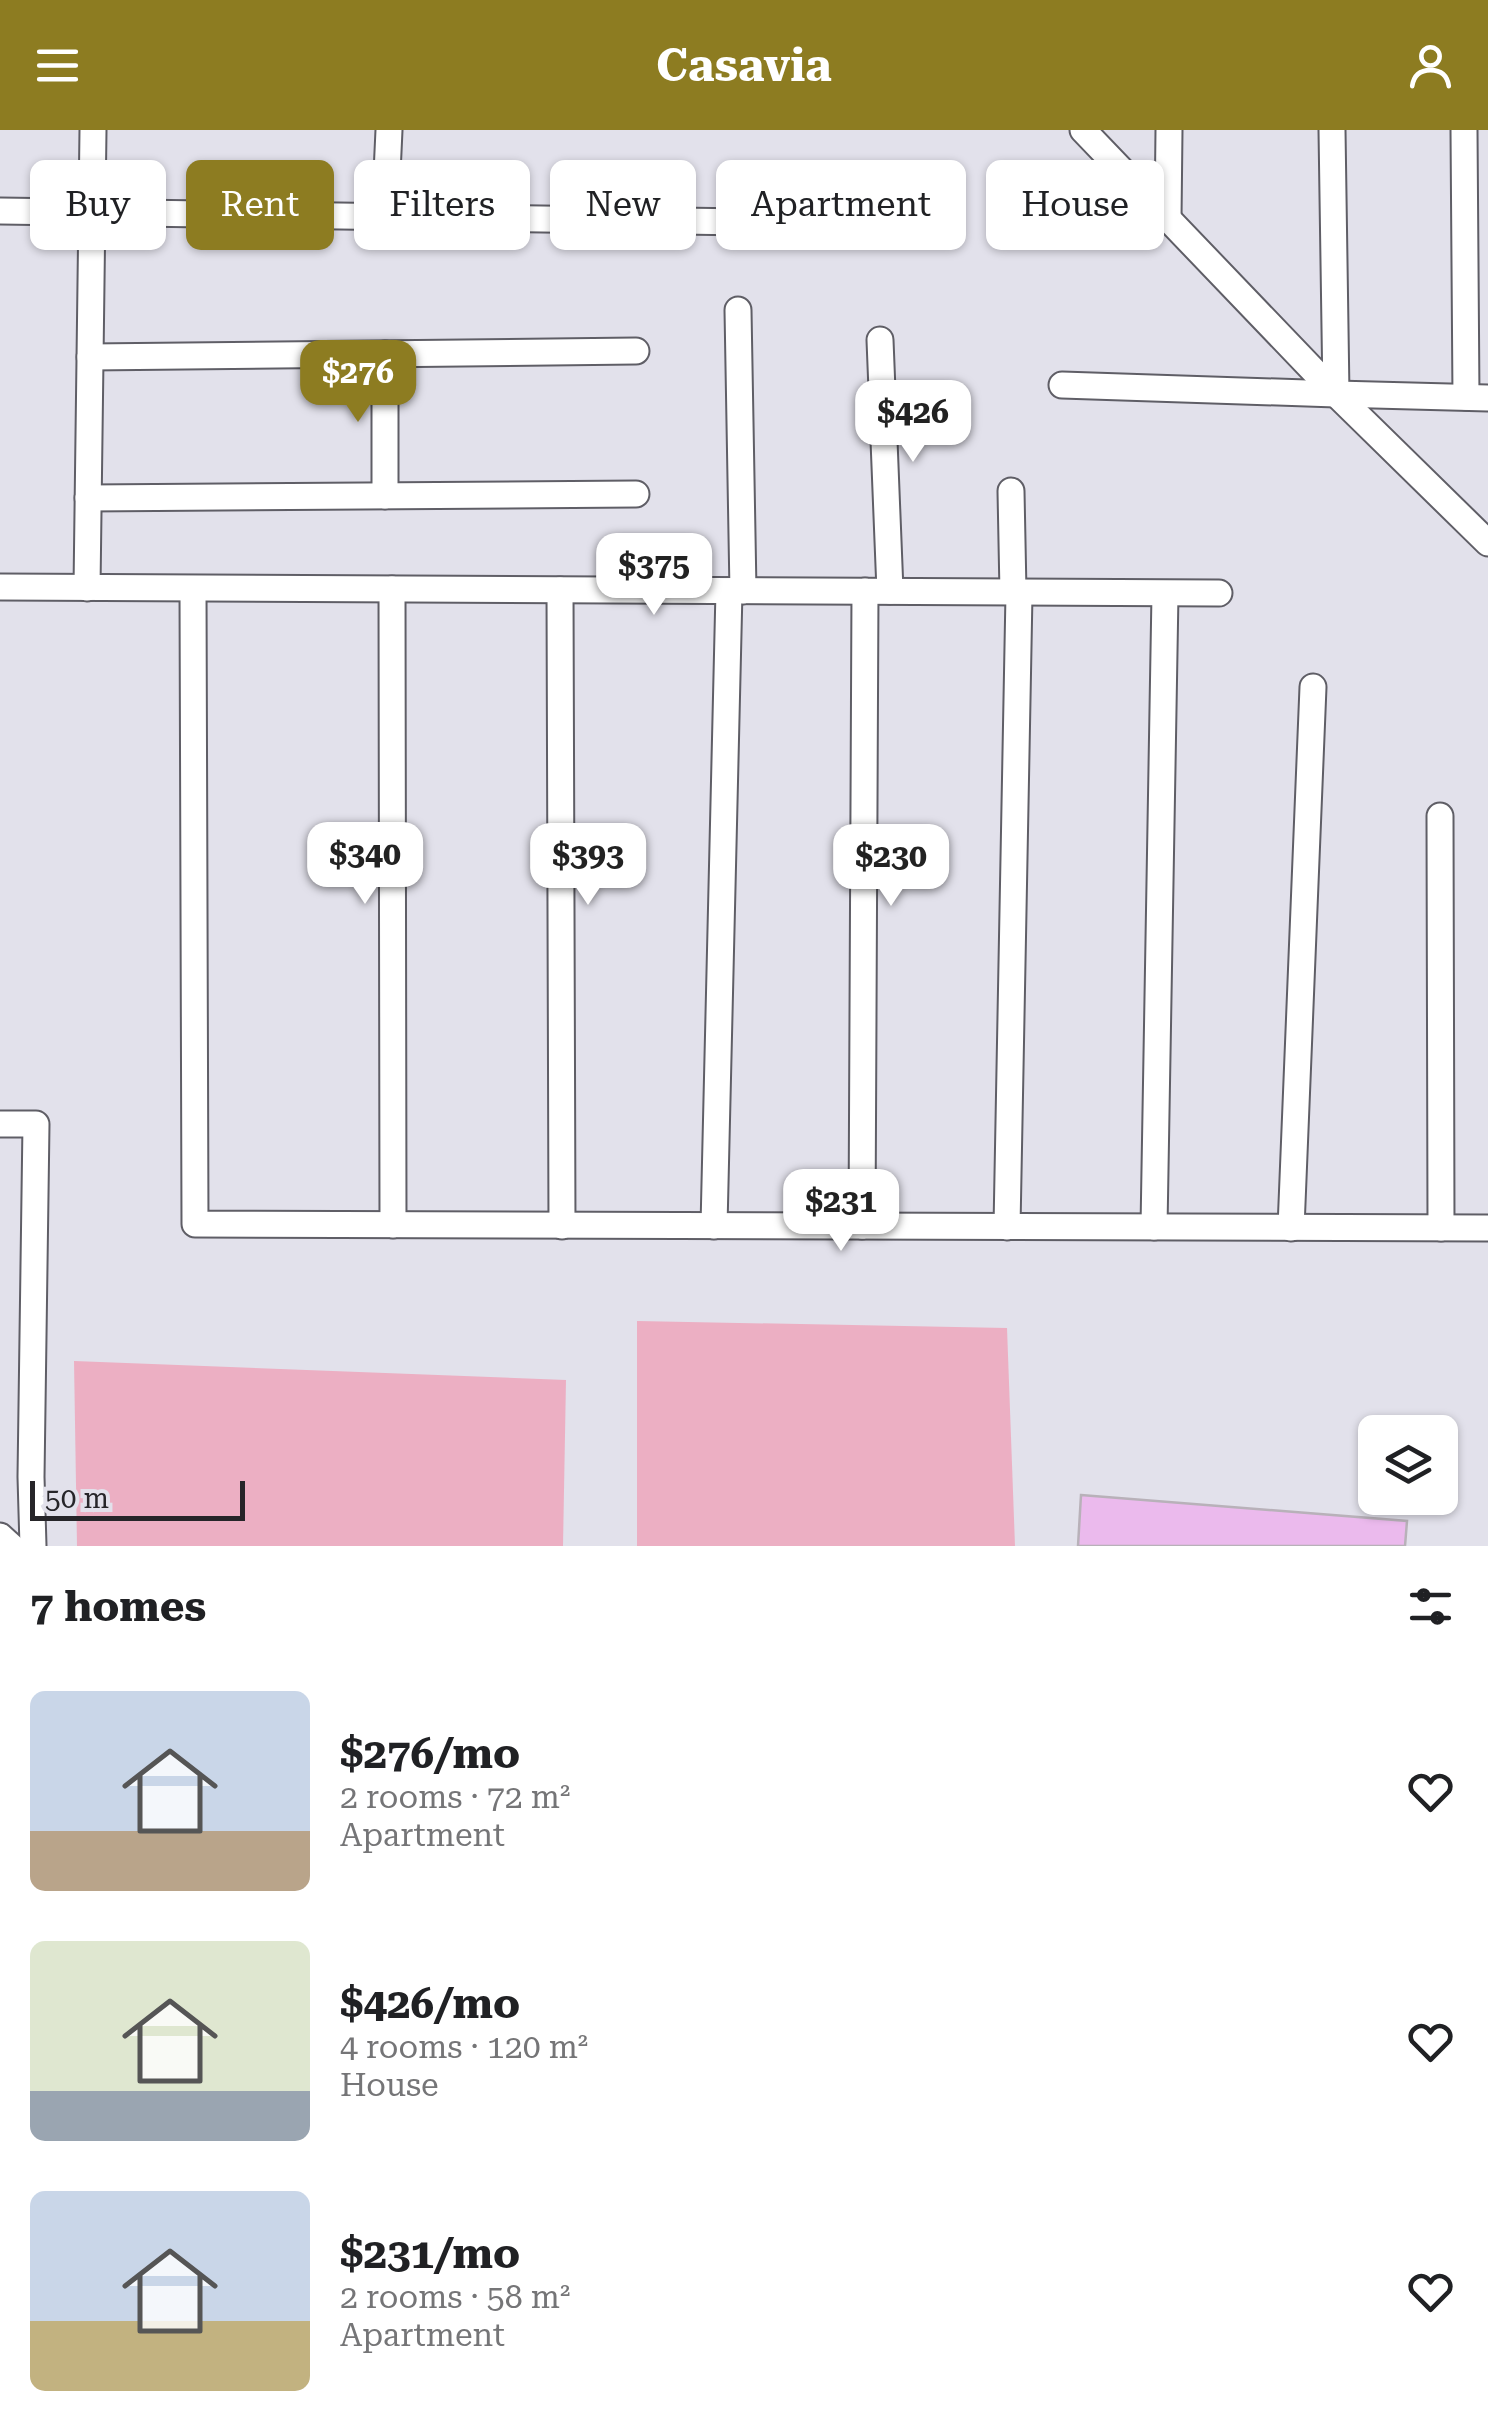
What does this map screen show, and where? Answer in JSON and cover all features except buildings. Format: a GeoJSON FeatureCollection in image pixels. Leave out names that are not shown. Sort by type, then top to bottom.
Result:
{"type":"FeatureCollection","features":[{"type":"Feature","properties":{"kind":"street"},"geometry":{"type":"LineString","coordinates":[[93,130],[93,160]]}},
{"type":"Feature","properties":{"kind":"street"},"geometry":{"type":"LineString","coordinates":[[388,160],[389,130]]}},
{"type":"Feature","properties":{"kind":"street"},"geometry":{"type":"LineString","coordinates":[[1083,130],[1336,394],[1488,543]]}},
{"type":"Feature","properties":{"kind":"street"},"geometry":{"type":"LineString","coordinates":[[1168,130],[1168,219]]}},
{"type":"Feature","properties":{"kind":"street"},"geometry":{"type":"LineString","coordinates":[[1332,130],[1336,394]]}},
{"type":"Feature","properties":{"kind":"street"},"geometry":{"type":"LineString","coordinates":[[1062,385],[1477,398],[1464,130]]}},
{"type":"Feature","properties":{"kind":"street"},"geometry":{"type":"LineString","coordinates":[[0,211],[30,212]]}},
{"type":"Feature","properties":{"kind":"street"},"geometry":{"type":"LineString","coordinates":[[166,214],[354,217]]}},
{"type":"Feature","properties":{"kind":"street"},"geometry":{"type":"LineString","coordinates":[[530,219],[716,222]]}},
{"type":"Feature","properties":{"kind":"street"},"geometry":{"type":"LineString","coordinates":[[87,588],[91,250]]}},
{"type":"Feature","properties":{"kind":"street"},"geometry":{"type":"LineString","coordinates":[[714,1226],[736,591],[738,310]]}},
{"type":"Feature","properties":{"kind":"street"},"geometry":{"type":"LineString","coordinates":[[862,1226],[878,591],[880,340]]}},
{"type":"Feature","properties":{"kind":"street"},"geometry":{"type":"LineString","coordinates":[[90,357],[636,351]]}},
{"type":"Feature","properties":{"kind":"street"},"geometry":{"type":"LineString","coordinates":[[385,354],[385,496]]}},
{"type":"Feature","properties":{"kind":"street"},"geometry":{"type":"LineString","coordinates":[[1007,1227],[1016,593],[1010,491]]}},
{"type":"Feature","properties":{"kind":"street"},"geometry":{"type":"LineString","coordinates":[[88,498],[636,494]]}},
{"type":"Feature","properties":{"kind":"street"},"geometry":{"type":"LineString","coordinates":[[0,587],[1219,592]]}},
{"type":"Feature","properties":{"kind":"street"},"geometry":{"type":"LineString","coordinates":[[193,589],[195,1224],[1488,1228]]}},
{"type":"Feature","properties":{"kind":"street"},"geometry":{"type":"LineString","coordinates":[[392,589],[393,1225]]}},
{"type":"Feature","properties":{"kind":"street"},"geometry":{"type":"LineString","coordinates":[[560,590],[562,1226]]}},
{"type":"Feature","properties":{"kind":"street"},"geometry":{"type":"LineString","coordinates":[[1154,1227],[1164,594]]}},
{"type":"Feature","properties":{"kind":"street"},"geometry":{"type":"LineString","coordinates":[[1291,1228],[1313,687]]}},
{"type":"Feature","properties":{"kind":"street"},"geometry":{"type":"LineString","coordinates":[[1440,816],[1441,1228]]}},
{"type":"Feature","properties":{"kind":"street"},"geometry":{"type":"LineString","coordinates":[[0,1124],[36,1124],[33,1546]]}},
{"type":"Feature","properties":{"kind":"street"},"geometry":{"type":"LineString","coordinates":[[0,1536],[11,1546]]}},
{"type":"Feature","properties":{"kind":"shaded area"},"geometry":{"type":"Polygon","coordinates":[[[637,1321],[1007,1328],[1015,1546],[637,1546],[637,1321]]]}},
{"type":"Feature","properties":{"kind":"shaded area"},"geometry":{"type":"Polygon","coordinates":[[[74,1361],[566,1380],[563,1546],[77,1546],[74,1361]]]}}]}
